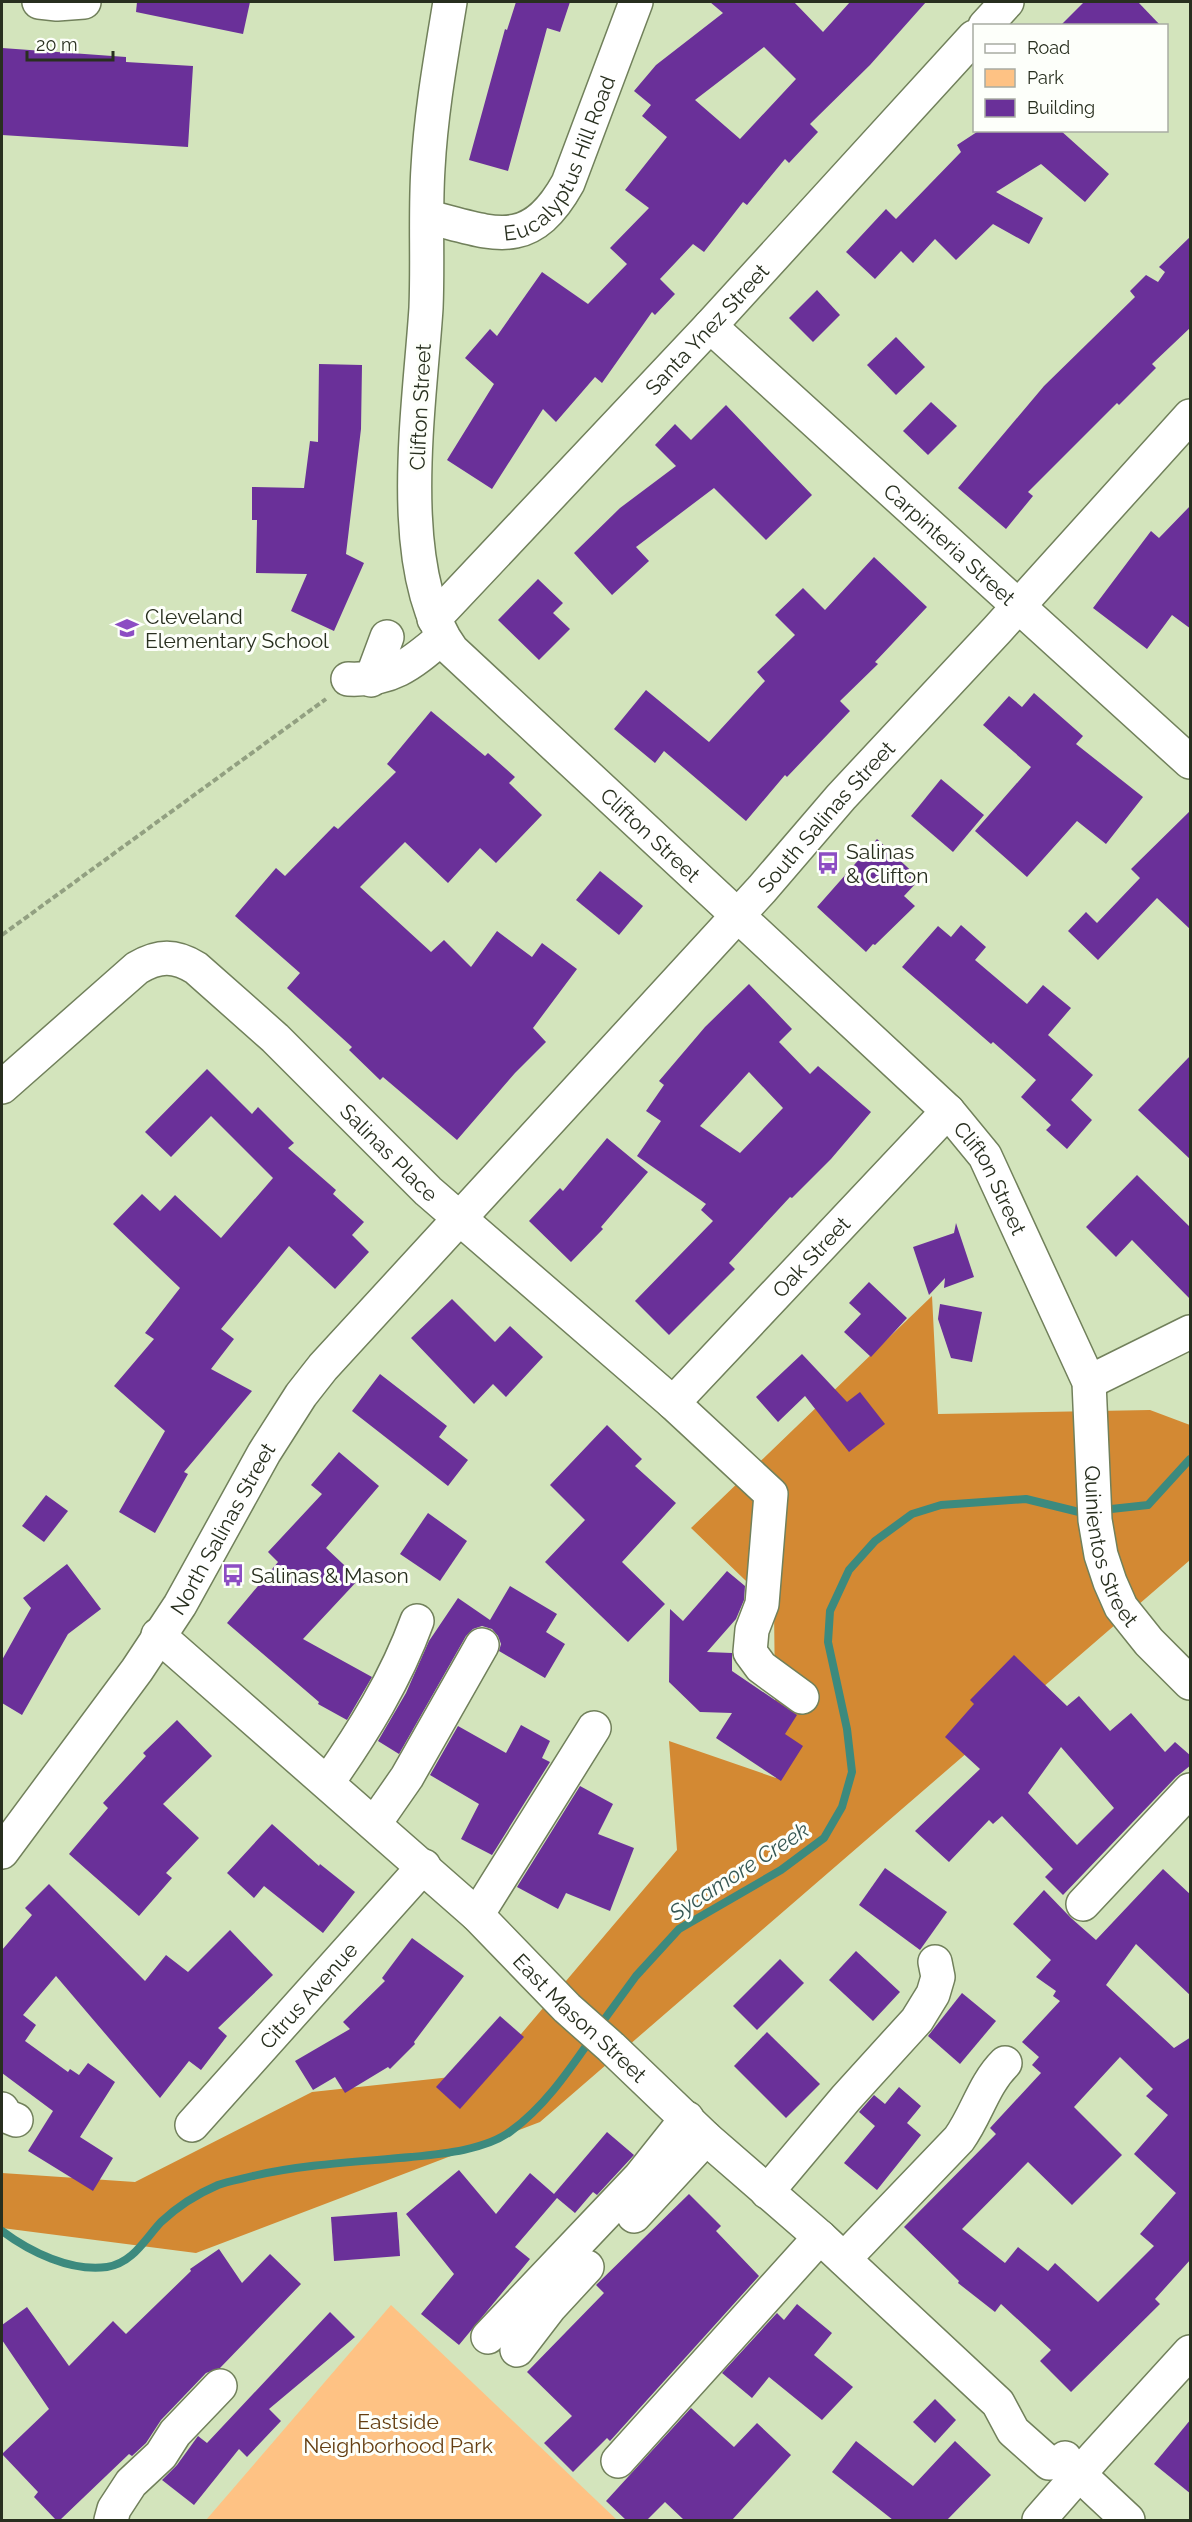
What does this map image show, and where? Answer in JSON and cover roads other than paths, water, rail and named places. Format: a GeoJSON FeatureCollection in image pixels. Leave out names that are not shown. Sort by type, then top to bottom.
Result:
{"type":"FeatureCollection","features":[{"type":"Feature","properties":{"kind":"street"},"geometry":{"type":"LineString","coordinates":[[39,2],[57,4],[84,2]]}},
{"type":"Feature","properties":{"kind":"street"},"geometry":{"type":"LineString","coordinates":[[428,217],[428,170],[432,117],[450,2]]}},
{"type":"Feature","properties":{"kind":"street","name":"Eucalyptus Hill Road"},"geometry":{"type":"LineString","coordinates":[[428,217],[495,234],[519,232],[535,225],[555,206],[568,183],[636,2]]}},
{"type":"Feature","properties":{"kind":"street"},"geometry":{"type":"LineString","coordinates":[[987,24],[1007,2]]}},
{"type":"Feature","properties":{"kind":"street","name":"Santa Ynez Street"},"geometry":{"type":"LineString","coordinates":[[387,637],[359,680],[394,674],[418,659],[438,628],[973,39]]}},
{"type":"Feature","properties":{"kind":"street","name":"Clifton Street"},"geometry":{"type":"LineString","coordinates":[[428,217],[416,494],[424,588],[438,628],[452,650],[948,1111],[986,1156],[1089,1382]]}},
{"type":"Feature","properties":{"kind":"street","name":"Carpinteria Street"},"geometry":{"type":"LineString","coordinates":[[710,326],[1191,762]]}},
{"type":"Feature","properties":{"kind":"street","name":"South Salinas Street"},"geometry":{"type":"LineString","coordinates":[[460,1218],[738,915],[841,797],[1019,607],[1191,416]]}},
{"type":"Feature","properties":{"kind":"street","name":"Salinas Place"},"geometry":{"type":"LineString","coordinates":[[2,1087],[149,960],[166,957],[182,960],[196,968],[275,1038],[428,1191],[673,1403],[771,1494],[762,1604],[752,1630],[750,1652],[761,1667],[802,1697]]}},
{"type":"Feature","properties":{"kind":"street","name":"Oak Street"},"geometry":{"type":"LineString","coordinates":[[673,1403],[948,1111]]}},
{"type":"Feature","properties":{"kind":"street","name":"North Salinas Street"},"geometry":{"type":"LineString","coordinates":[[2,1852],[136,1670],[180,1605],[264,1453],[301,1395],[323,1367],[460,1218]]}},
{"type":"Feature","properties":{"kind":"street"},"geometry":{"type":"LineString","coordinates":[[1089,1382],[1191,1332]]}},
{"type":"Feature","properties":{"kind":"street","name":"Quinientos Street"},"geometry":{"type":"LineString","coordinates":[[1089,1382],[1095,1520],[1101,1555],[1121,1607],[1149,1642],[1191,1683]]}},
{"type":"Feature","properties":{"kind":"street"},"geometry":{"type":"LineString","coordinates":[[328,1782],[355,1744],[405,1655],[417,1621]]}},
{"type":"Feature","properties":{"kind":"street","name":"East Mason Street"},"geometry":{"type":"LineString","coordinates":[[158,1635],[424,1866],[477,1915],[567,2008],[696,2128],[820,2237],[998,2403],[1021,2413],[1065,2446],[1072,2468],[1128,2520]]}},
{"type":"Feature","properties":{"kind":"street"},"geometry":{"type":"LineString","coordinates":[[375,1823],[407,1777],[482,1645]]}},
{"type":"Feature","properties":{"kind":"street"},"geometry":{"type":"LineString","coordinates":[[477,1915],[594,1728]]}},
{"type":"Feature","properties":{"kind":"street"},"geometry":{"type":"LineString","coordinates":[[1083,1904],[1191,1790]]}},
{"type":"Feature","properties":{"kind":"street","name":"Citrus Avenue"},"geometry":{"type":"LineString","coordinates":[[192,2125],[424,1866]]}},
{"type":"Feature","properties":{"kind":"street"},"geometry":{"type":"LineString","coordinates":[[767,2192],[846,2098],[916,2020],[933,1994],[938,1977],[935,1962]]}},
{"type":"Feature","properties":{"kind":"street"},"geometry":{"type":"LineString","coordinates":[[844,2259],[959,2139],[972,2120],[982,2093],[993,2074],[1005,2062]]}},
{"type":"Feature","properties":{"kind":"street"},"geometry":{"type":"LineString","coordinates":[[503,2344],[550,2307],[696,2128]]}},
{"type":"Feature","properties":{"kind":"street"},"geometry":{"type":"LineString","coordinates":[[618,2461],[820,2237]]}},
{"type":"Feature","properties":{"kind":"street"},"geometry":{"type":"LineString","coordinates":[[1039,2520],[1072,2468],[1191,2352]]}},
{"type":"Feature","properties":{"kind":"street"},"geometry":{"type":"LineString","coordinates":[[111,2520],[114,2509],[131,2483],[161,2455],[175,2433],[220,2386]]}},
{"type":"Feature","properties":{"kind":"waterway","name":"Sycamore Creek"},"geometry":{"type":"LineString","coordinates":[[1102,1510],[1148,1505],[1190,1459]]}},
{"type":"Feature","properties":{"kind":"waterway","name":"Sycamore Creek"},"geometry":{"type":"LineString","coordinates":[[598,2028],[636,1976],[679,1929],[781,1870],[824,1838],[842,1807],[852,1772],[847,1729],[828,1642],[830,1611],[849,1570],[875,1541],[912,1514],[941,1505],[1026,1499],[1079,1512],[1089,1511]]}},
{"type":"Feature","properties":{"kind":"waterway","name":"Sycamore Creek"},"geometry":{"type":"LineString","coordinates":[[2,2231],[38,2253],[65,2263],[93,2268],[116,2265],[144,2243],[161,2222],[174,2211],[195,2196],[222,2184],[292,2169],[450,2152],[489,2143],[523,2122],[545,2100],[591,2039]]}},
{"type":"Feature","properties":{"kind":"place","name":"Cleveland Elementary School"},"geometry":{"type":"Point","coordinates":[127,628]}},
{"type":"Feature","properties":{"kind":"place","name":"Salinas & Clifton"},"geometry":{"type":"Point","coordinates":[828,863]}},
{"type":"Feature","properties":{"kind":"place","name":"Salinas & Mason"},"geometry":{"type":"Point","coordinates":[233,1575]}},
{"type":"Feature","properties":{"kind":"park label","name":"Eastside Neighborhood Park"},"geometry":{"type":"Point","coordinates":[398,2433]}}]}
